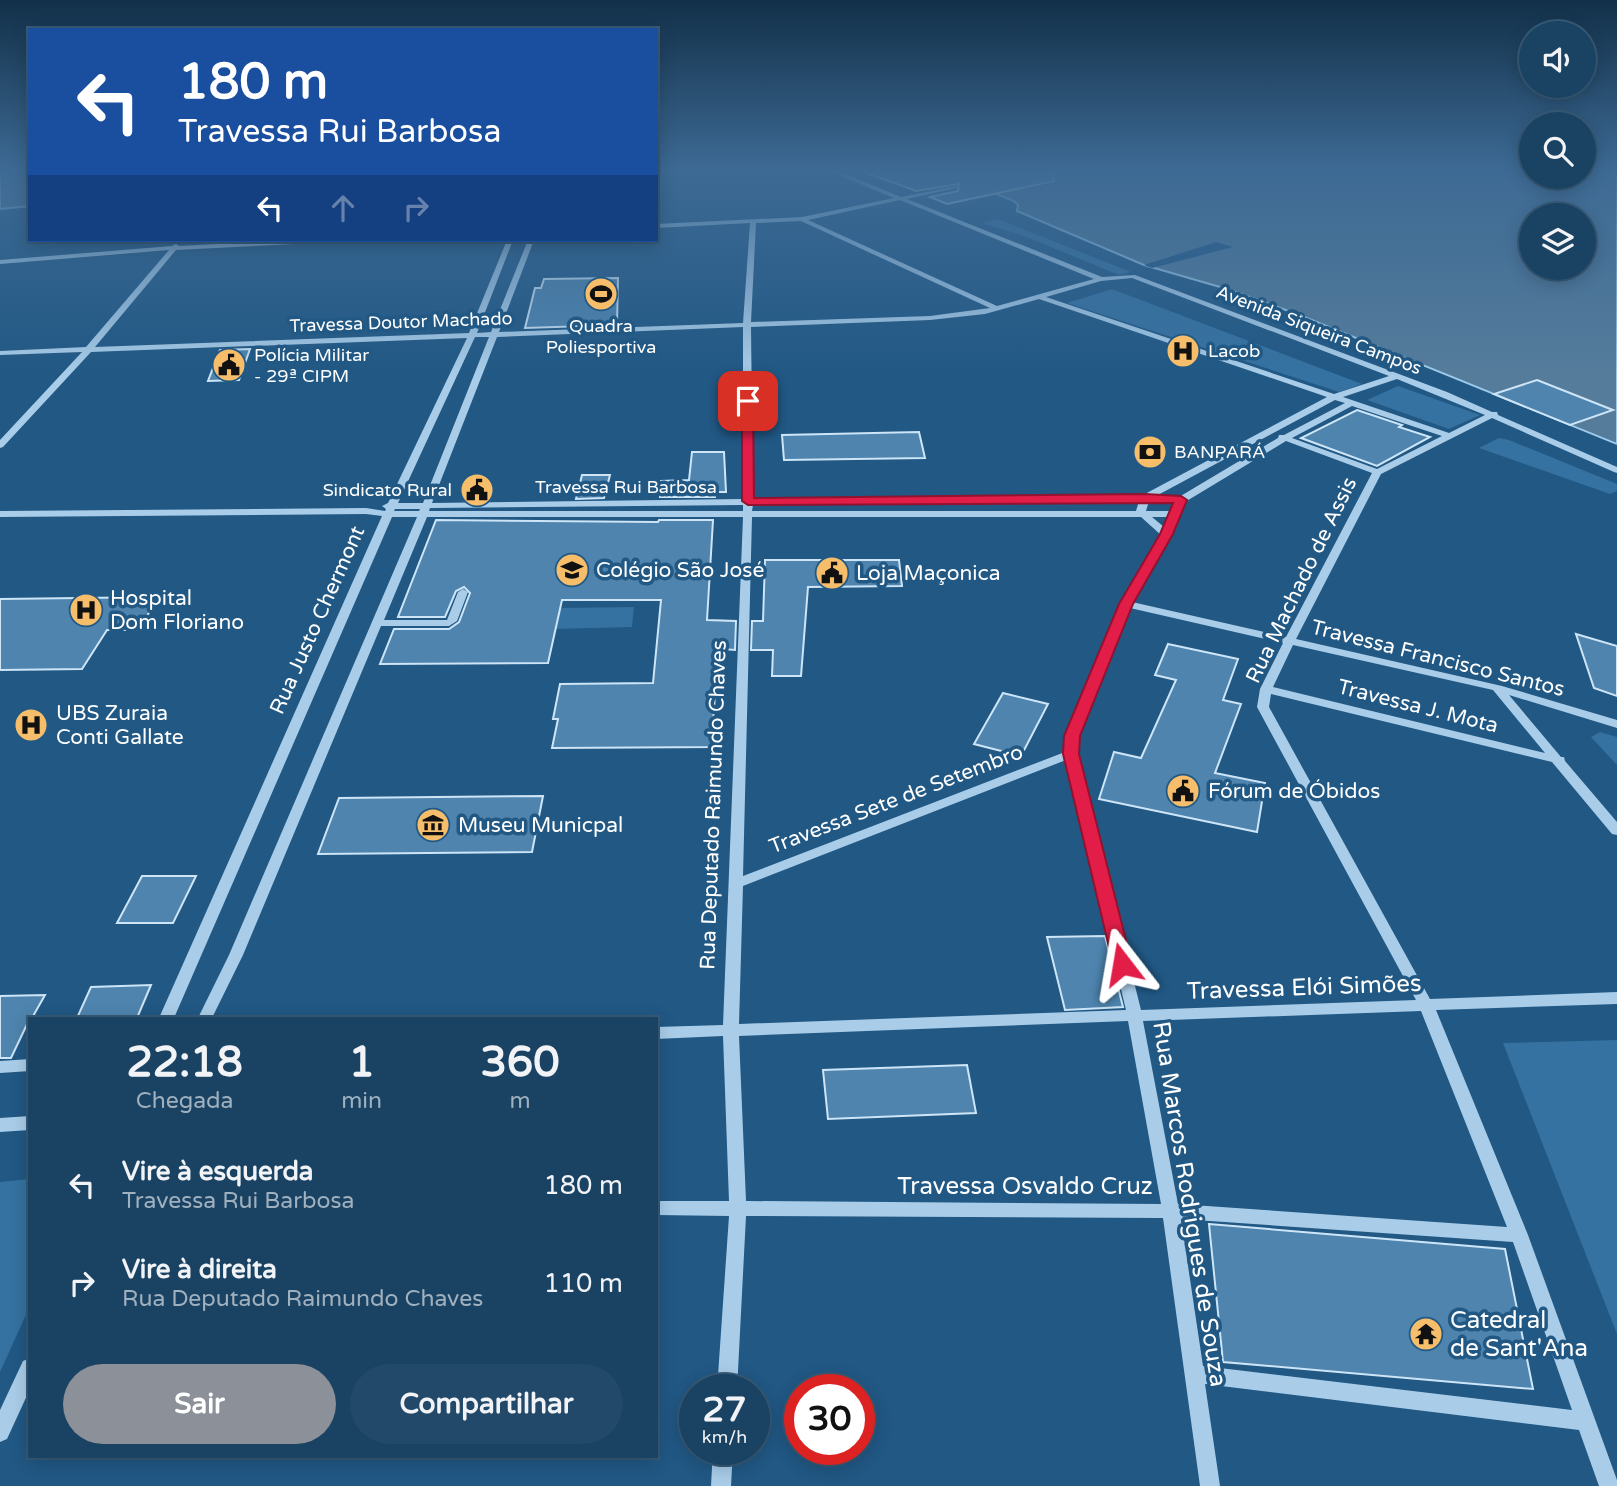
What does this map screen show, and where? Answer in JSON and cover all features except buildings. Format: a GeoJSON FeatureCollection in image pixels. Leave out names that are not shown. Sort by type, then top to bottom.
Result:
{"type":"FeatureCollection","features":[{"type":"Feature","properties":{"kind":"street","name":"Rua Deputado Raimundo Chaves"},"geometry":{"type":"LineString","coordinates":[[728,1374],[738,1208],[731,1029],[747,508],[747,326],[751,238]]}},
{"type":"Feature","properties":{"kind":"street"},"geometry":{"type":"LineString","coordinates":[[844,238],[998,309]]}},
{"type":"Feature","properties":{"kind":"street"},"geometry":{"type":"LineString","coordinates":[[998,238],[1101,279]]}},
{"type":"Feature","properties":{"kind":"street"},"geometry":{"type":"LineString","coordinates":[[0,445],[89,349],[180,242]]}},
{"type":"Feature","properties":{"kind":"street"},"geometry":{"type":"LineString","coordinates":[[0,262],[175,248],[294,242]]}},
{"type":"Feature","properties":{"kind":"street","name":"Rua Justo Chermont"},"geometry":{"type":"LineString","coordinates":[[166,1017],[390,510],[472,335],[509,242]]}},
{"type":"Feature","properties":{"kind":"street"},"geometry":{"type":"LineString","coordinates":[[205,1017],[236,954],[424,509],[496,334],[530,242]]}},
{"type":"Feature","properties":{"kind":"street","name":"Travessa Doutor Machado"},"geometry":{"type":"LineString","coordinates":[[0,353],[930,318],[998,309],[1101,279],[1133,276]]}},
{"type":"Feature","properties":{"kind":"street","name":"Avenida Siqueira Campos"},"geometry":{"type":"LineString","coordinates":[[1133,276],[1494,414],[1617,470]]}},
{"type":"Feature","properties":{"kind":"street"},"geometry":{"type":"LineString","coordinates":[[1039,297],[1447,435]]}},
{"type":"Feature","properties":{"kind":"street"},"geometry":{"type":"LineString","coordinates":[[1166,534],[1141,512],[1145,498],[1334,397],[1397,376]]}},
{"type":"Feature","properties":{"kind":"street"},"geometry":{"type":"LineString","coordinates":[[1181,500],[1285,438],[1351,403]]}},
{"type":"Feature","properties":{"kind":"street","name":"Rua Machado de Assis"},"geometry":{"type":"LineString","coordinates":[[1494,414],[1377,472],[1289,641],[1266,689],[1263,707],[1426,1005],[1519,1235],[1609,1486]]}},
{"type":"Feature","properties":{"kind":"street"},"geometry":{"type":"LineString","coordinates":[[1268,431],[1377,472]]}},
{"type":"Feature","properties":{"kind":"street","name":"Travessa Rui Barbosa"},"geometry":{"type":"LineString","coordinates":[[747,508],[1145,498],[1181,500]]}},
{"type":"Feature","properties":{"kind":"street","name":"Rua Marcos Rodrigues de Souza"},"geometry":{"type":"LineString","coordinates":[[1181,500],[1166,534],[1126,604],[1076,723],[1071,754],[1135,1017],[1171,1211],[1210,1486]]}},
{"type":"Feature","properties":{"kind":"street","name":"Travessa Rui Barbosa"},"geometry":{"type":"LineString","coordinates":[[390,510],[747,508],[1175,514]]}},
{"type":"Feature","properties":{"kind":"street"},"geometry":{"type":"LineString","coordinates":[[0,514],[390,510]]}},
{"type":"Feature","properties":{"kind":"street"},"geometry":{"type":"LineString","coordinates":[[376,623],[451,622],[463,592]]}},
{"type":"Feature","properties":{"kind":"street","name":"Travessa Francisco Santos"},"geometry":{"type":"LineString","coordinates":[[1126,604],[1498,688],[1617,724]]}},
{"type":"Feature","properties":{"kind":"street"},"geometry":{"type":"LineString","coordinates":[[1498,688],[1617,831]]}},
{"type":"Feature","properties":{"kind":"street","name":"Travessa J. Mota"},"geometry":{"type":"LineString","coordinates":[[1266,689],[1560,760]]}},
{"type":"Feature","properties":{"kind":"street","name":"Travessa Sete de Setembro"},"geometry":{"type":"LineString","coordinates":[[737,883],[1071,754]]}},
{"type":"Feature","properties":{"kind":"street","name":"Travessa Elói Simões"},"geometry":{"type":"LineString","coordinates":[[658,1032],[1617,998]]}},
{"type":"Feature","properties":{"kind":"street"},"geometry":{"type":"LineString","coordinates":[[0,1067],[28,1065]]}},
{"type":"Feature","properties":{"kind":"street"},"geometry":{"type":"LineString","coordinates":[[0,1125],[28,1123]]}},
{"type":"Feature","properties":{"kind":"street","name":"Travessa Osvaldo Cruz"},"geometry":{"type":"LineString","coordinates":[[658,1208],[1171,1211],[1519,1235]]}},
{"type":"Feature","properties":{"kind":"street"},"geometry":{"type":"LineString","coordinates":[[0,1432],[28,1371]]}},
{"type":"Feature","properties":{"kind":"street"},"geometry":{"type":"LineString","coordinates":[[1194,1374],[1586,1421]]}},
{"type":"Feature","properties":{"kind":"street"},"geometry":{"type":"LineString","coordinates":[[720,1486],[722,1465]]}},
{"type":"Feature","properties":{"kind":"shaded area"},"geometry":{"type":"Polygon","coordinates":[[[1030,238],[1047,238],[1131,272],[1119,275],[1030,238]]]}},
{"type":"Feature","properties":{"kind":"shaded area"},"geometry":{"type":"Polygon","coordinates":[[[1081,238],[1519,238],[1519,280],[1596,280],[1596,238],[1617,238],[1617,444],[1297,314],[1227,289],[1144,265],[1081,238]]]}},
{"type":"Feature","properties":{"kind":"shaded area"},"geometry":{"type":"Polygon","coordinates":[[[1112,289],[1362,384],[1339,392],[1067,303],[1112,289]]]}},
{"type":"Feature","properties":{"kind":"shaded area"},"geometry":{"type":"Polygon","coordinates":[[[1398,386],[1480,415],[1449,429],[1367,400],[1398,386]]]}},
{"type":"Feature","properties":{"kind":"shaded area"},"geometry":{"type":"Polygon","coordinates":[[[1499,438],[1617,484],[1617,491],[1610,494],[1479,448],[1499,438]]]}},
{"type":"Feature","properties":{"kind":"shaded area"},"geometry":{"type":"Polygon","coordinates":[[[634,607],[632,627],[554,629],[557,608],[634,607]]]}},
{"type":"Feature","properties":{"kind":"shaded area"},"geometry":{"type":"Polygon","coordinates":[[[1600,732],[1617,737],[1617,765],[1591,737],[1600,732]]]}},
{"type":"Feature","properties":{"kind":"shaded area"},"geometry":{"type":"Polygon","coordinates":[[[1617,1040],[1617,1334],[1503,1043],[1617,1040]]]}},
{"type":"Feature","properties":{"kind":"shaded area"},"geometry":{"type":"Polygon","coordinates":[[[28,1179],[28,1310],[0,1372],[0,1182],[28,1179]]]}},
{"type":"Feature","properties":{"kind":"pier"},"geometry":{"type":"Polygon","coordinates":[[[1216,242],[1233,247],[1152,268],[1144,265],[1216,242]]]}},
{"type":"Feature","properties":{"kind":"place","name":"Quadra Poliesportiva"},"geometry":{"type":"Point","coordinates":[601,294]}},
{"type":"Feature","properties":{"kind":"place","name":"Lacob"},"geometry":{"type":"Point","coordinates":[1183,351]}},
{"type":"Feature","properties":{"kind":"place","name":"Polícia Militar - 29ª CIPM"},"geometry":{"type":"Point","coordinates":[229,365]}},
{"type":"Feature","properties":{"kind":"place","name":"BANPARÁ"},"geometry":{"type":"Point","coordinates":[1150,452]}},
{"type":"Feature","properties":{"kind":"place","name":"Sindicato Rural"},"geometry":{"type":"Point","coordinates":[477,490]}},
{"type":"Feature","properties":{"kind":"place","name":"Colégio São José"},"geometry":{"type":"Point","coordinates":[572,570]}},
{"type":"Feature","properties":{"kind":"place","name":"Loja Maçonica"},"geometry":{"type":"Point","coordinates":[832,573]}},
{"type":"Feature","properties":{"kind":"place","name":"Hospital Dom Floriano"},"geometry":{"type":"Point","coordinates":[86,610]}},
{"type":"Feature","properties":{"kind":"place","name":"UBS Zuraia Conti Gallate"},"geometry":{"type":"Point","coordinates":[31,725]}},
{"type":"Feature","properties":{"kind":"place","name":"Fórum de Óbidos"},"geometry":{"type":"Point","coordinates":[1183,791]}},
{"type":"Feature","properties":{"kind":"place","name":"Museu Municpal"},"geometry":{"type":"Point","coordinates":[433,825]}},
{"type":"Feature","properties":{"kind":"place","name":"Catedral de Sant'Ana"},"geometry":{"type":"Point","coordinates":[1426,1334]}},
{"type":"Feature","properties":{"kind":"route"},"geometry":{"type":"LineString","coordinates":[[748,401],[748,501],[1181,500],[1166,534],[1126,604],[1072,736],[1071,754],[1122,964]]}}]}
